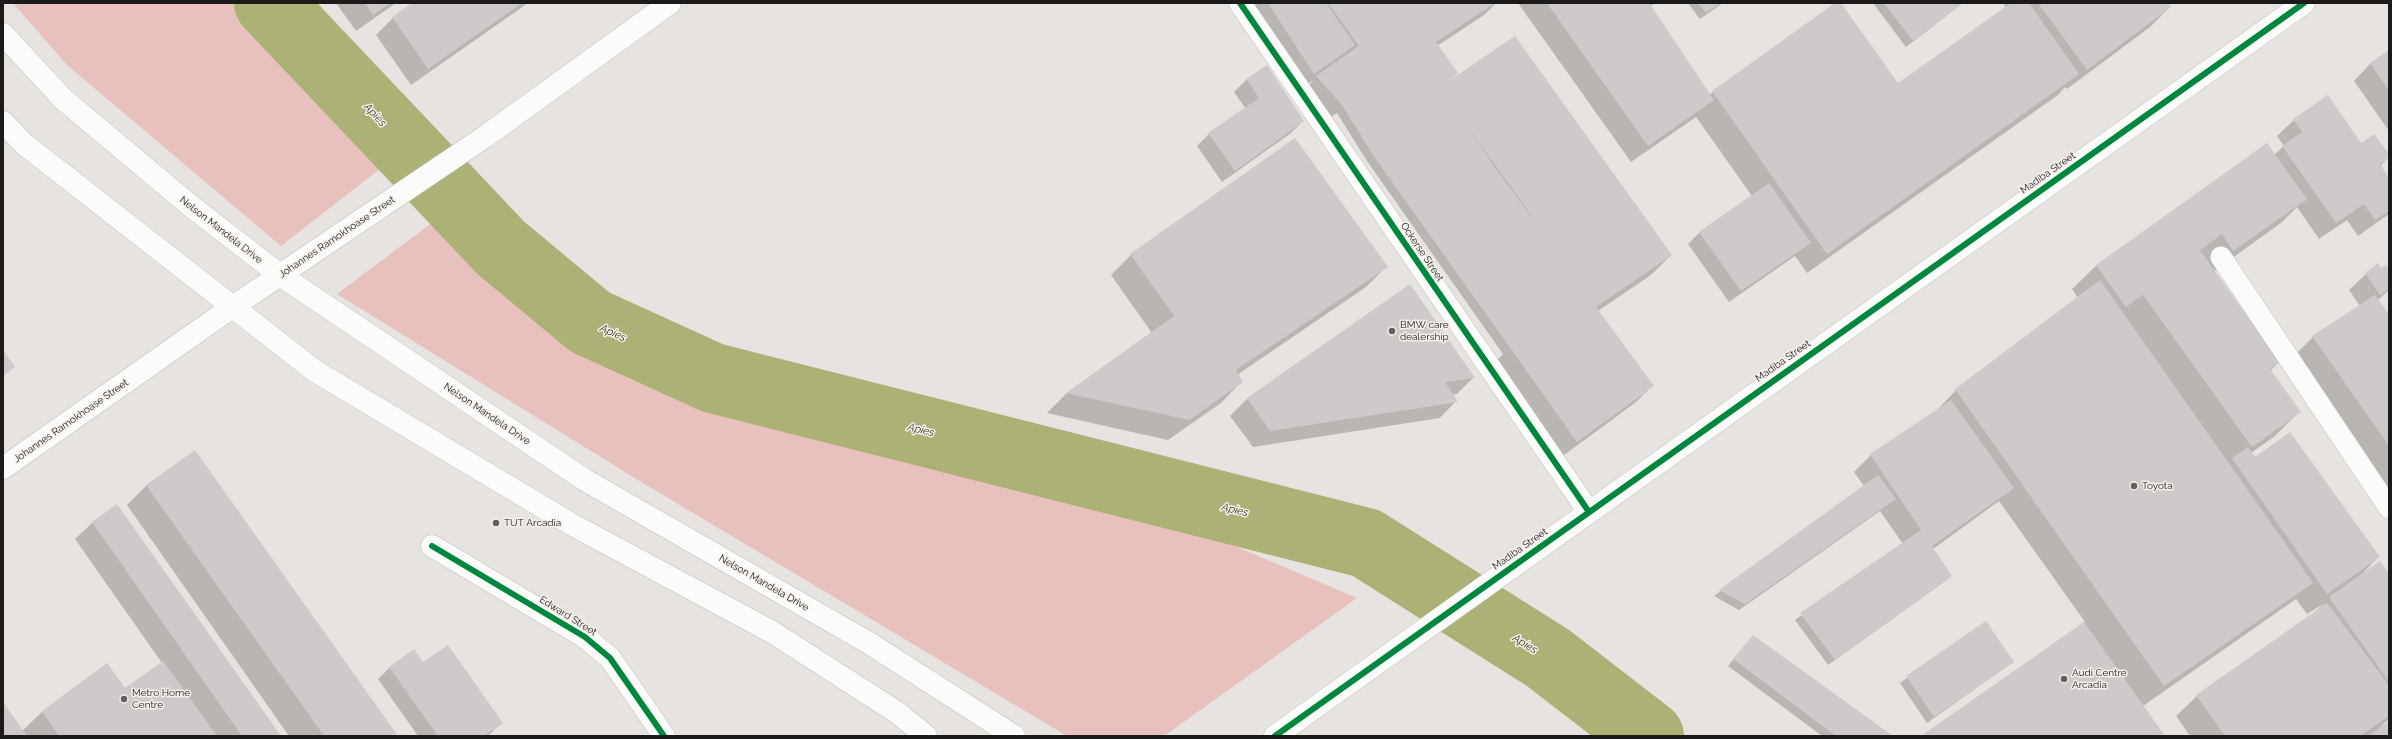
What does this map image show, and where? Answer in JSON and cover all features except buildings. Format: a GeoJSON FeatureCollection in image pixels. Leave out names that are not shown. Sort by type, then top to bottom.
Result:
{"type":"FeatureCollection","features":[{"type":"Feature","properties":{"kind":"main road","name":"Johannes Ramokhoase Street"},"geometry":{"type":"LineString","coordinates":[[3,468],[231,308],[486,136],[670,3]]}},
{"type":"Feature","properties":{"kind":"main road","name":"Ockerse Street"},"geometry":{"type":"LineString","coordinates":[[1240,3],[1589,512]]}},
{"type":"Feature","properties":{"kind":"main road","name":"Madiba Street"},"geometry":{"type":"LineString","coordinates":[[1275,736],[2304,3]]}},
{"type":"Feature","properties":{"kind":"main road","name":"Nelson Mandela Drive"},"geometry":{"type":"LineString","coordinates":[[3,34],[63,99],[192,208],[280,275],[584,480],[869,643],[1014,736]]}},
{"type":"Feature","properties":{"kind":"main road"},"geometry":{"type":"LineString","coordinates":[[3,122],[24,144],[231,308],[315,371],[571,524],[772,632],[898,713],[926,736]]}},
{"type":"Feature","properties":{"kind":"main road","name":"Edward Street"},"geometry":{"type":"LineString","coordinates":[[432,546],[585,637],[605,654],[627,681],[664,736]]}},
{"type":"Feature","properties":{"kind":"lane"},"geometry":{"type":"LineString","coordinates":[[2221,257],[2389,508]]}},
{"type":"Feature","properties":{"kind":"shaded area"},"geometry":{"type":"Polygon","coordinates":[[[13,3],[237,3],[390,161],[281,246],[67,65],[13,3]]]}},
{"type":"Feature","properties":{"kind":"shaded area"},"geometry":{"type":"Polygon","coordinates":[[[437,219],[526,306],[680,385],[871,444],[1115,495],[1357,598],[1164,736],[1067,736],[638,480],[337,294],[437,219]]]}},
{"type":"Feature","properties":{"kind":"waterway","name":"Apies"},"geometry":{"type":"LineString","coordinates":[[269,3],[501,248],[590,322],[713,378],[1366,543],[1548,658],[1649,736]]}},
{"type":"Feature","properties":{"kind":"cycle path"},"geometry":{"type":"LineString","coordinates":[[1240,3],[1589,512]]}},
{"type":"Feature","properties":{"kind":"cycle path"},"geometry":{"type":"LineString","coordinates":[[1275,736],[2304,3]]}},
{"type":"Feature","properties":{"kind":"cycle path"},"geometry":{"type":"LineString","coordinates":[[432,546],[585,637],[610,658],[664,736]]}},
{"type":"Feature","properties":{"kind":"place","name":"BMW care dealership"},"geometry":{"type":"Point","coordinates":[1392,331]}},
{"type":"Feature","properties":{"kind":"place","name":"Toyota"},"geometry":{"type":"Point","coordinates":[2134,486]}},
{"type":"Feature","properties":{"kind":"place","name":"TUT Arcadia"},"geometry":{"type":"Point","coordinates":[496,523]}},
{"type":"Feature","properties":{"kind":"place","name":"Audi Centre Arcadia"},"geometry":{"type":"Point","coordinates":[2064,679]}},
{"type":"Feature","properties":{"kind":"place","name":"Metro Home Centre"},"geometry":{"type":"Point","coordinates":[124,699]}}]}
